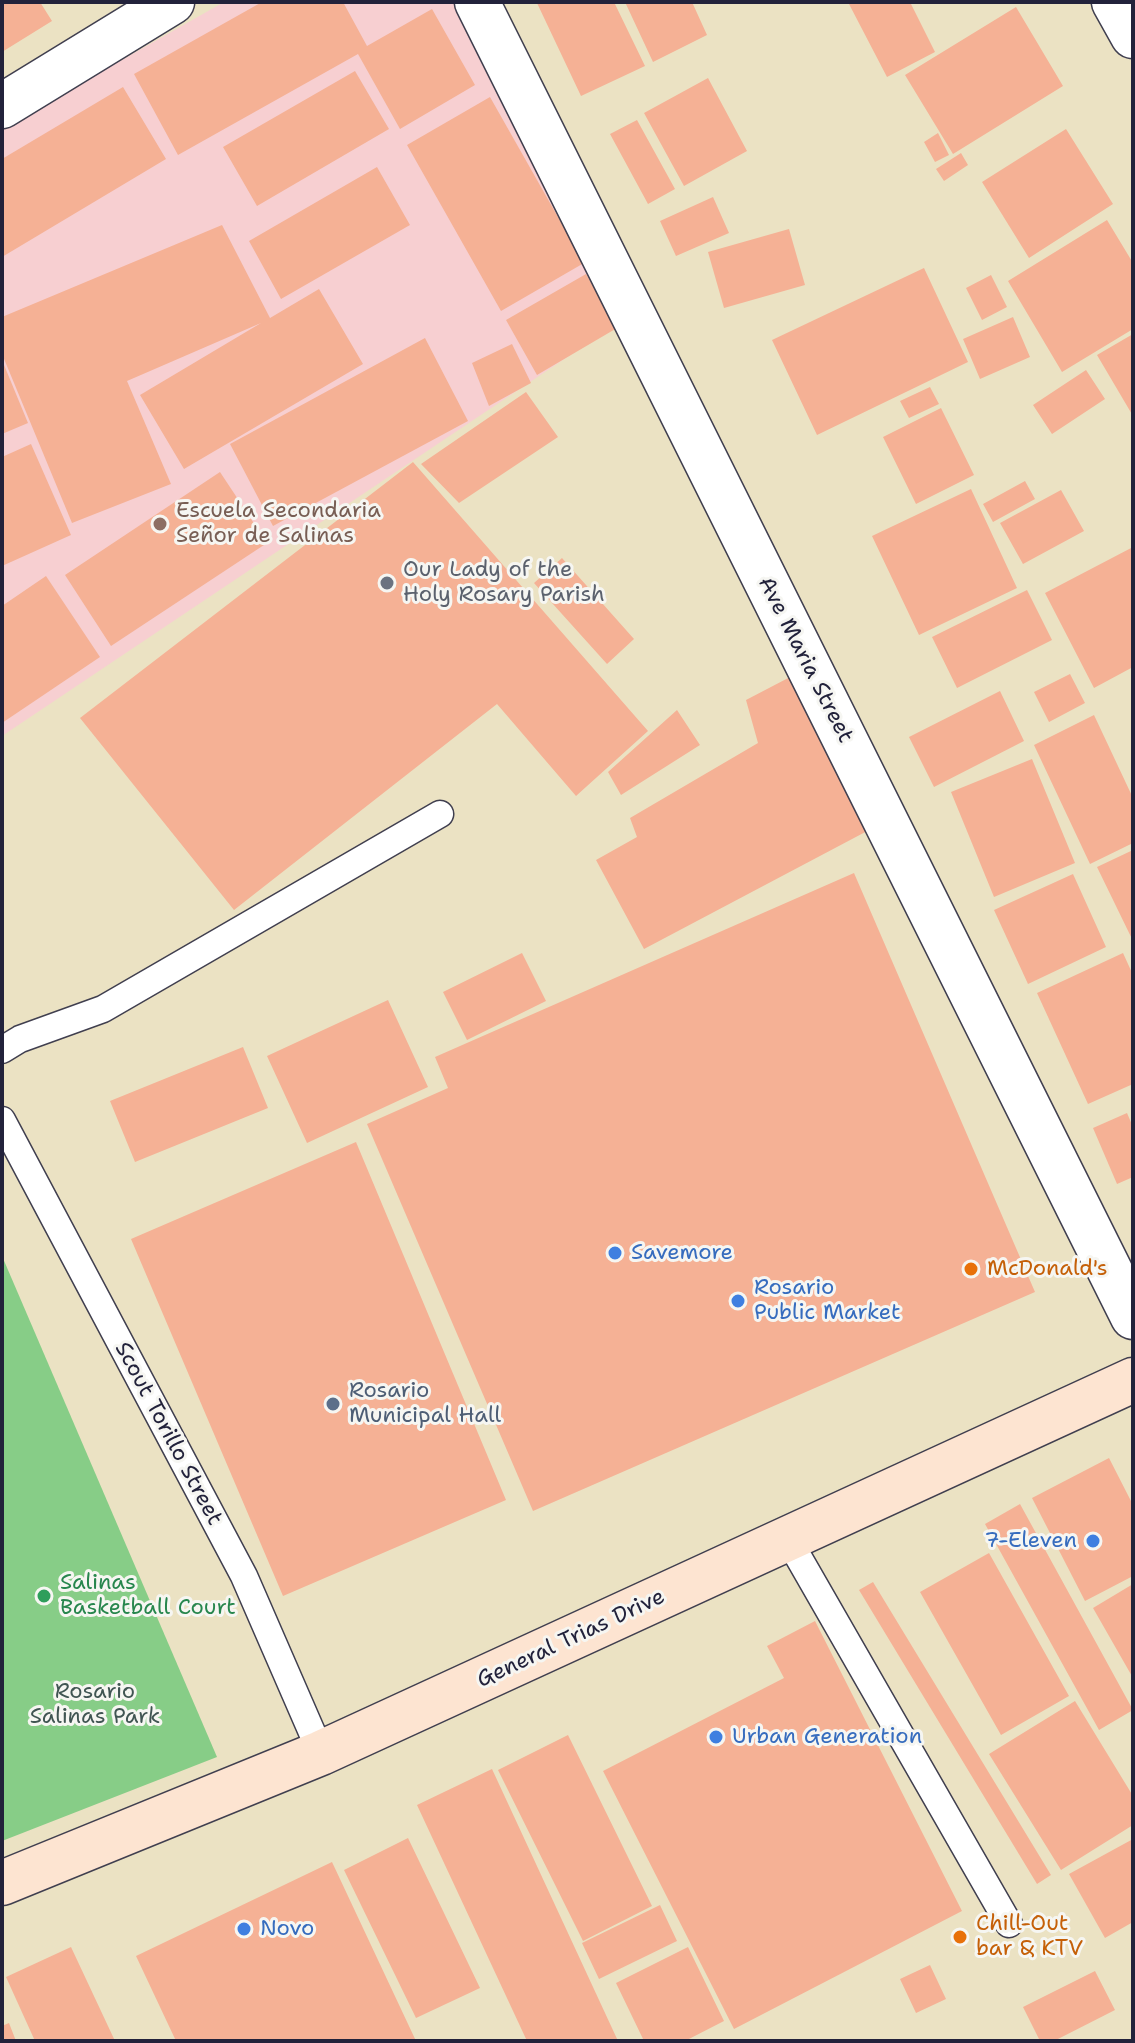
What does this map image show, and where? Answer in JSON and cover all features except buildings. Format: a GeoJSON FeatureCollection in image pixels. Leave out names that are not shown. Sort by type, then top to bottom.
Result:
{"type":"FeatureCollection","features":[{"type":"Feature","properties":{"kind":"main road","name":"General Trias Drive"},"geometry":{"type":"LineString","coordinates":[[2,1883],[321,1753],[1133,1380]]}},
{"type":"Feature","properties":{"kind":"street"},"geometry":{"type":"LineString","coordinates":[[2,106],[172,2]]}},
{"type":"Feature","properties":{"kind":"street","name":"Ave Maria Street"},"geometry":{"type":"LineString","coordinates":[[477,2],[1133,1317]]}},
{"type":"Feature","properties":{"kind":"street"},"geometry":{"type":"LineString","coordinates":[[1114,2],[1133,36]]}},
{"type":"Feature","properties":{"kind":"lane"},"geometry":{"type":"LineString","coordinates":[[2,1050],[20,1039],[103,1009],[440,814]]}},
{"type":"Feature","properties":{"kind":"lane","name":"Scout Torillo Street"},"geometry":{"type":"LineString","coordinates":[[2,1120],[244,1576],[321,1753]]}},
{"type":"Feature","properties":{"kind":"lane"},"geometry":{"type":"LineString","coordinates":[[788,1539],[1009,1924]]}},
{"type":"Feature","properties":{"kind":"shaded area","name":"Escuela Secondaria Señor de Salinas"},"geometry":{"type":"Polygon","coordinates":[[[224,2],[454,2],[633,313],[2,736],[2,128],[224,2]]]}},
{"type":"Feature","properties":{"kind":"green space","name":"Rosario Salinas Park"},"geometry":{"type":"Polygon","coordinates":[[[2,1256],[217,1757],[2,1841],[2,1256]]]}},
{"type":"Feature","properties":{"kind":"place","name":"Escuela Secondaria Señor de Salinas"},"geometry":{"type":"Point","coordinates":[160,524]}},
{"type":"Feature","properties":{"kind":"place","name":"Our Lady of the Holy Rosary Parish"},"geometry":{"type":"Point","coordinates":[387,583]}},
{"type":"Feature","properties":{"kind":"place","name":"Savemore"},"geometry":{"type":"Point","coordinates":[615,1253]}},
{"type":"Feature","properties":{"kind":"place","name":"McDonald's"},"geometry":{"type":"Point","coordinates":[971,1269]}},
{"type":"Feature","properties":{"kind":"place","name":"Rosario Public Market"},"geometry":{"type":"Point","coordinates":[738,1301]}},
{"type":"Feature","properties":{"kind":"place","name":"Rosario Municipal Hall"},"geometry":{"type":"Point","coordinates":[333,1404]}},
{"type":"Feature","properties":{"kind":"place","name":"7-Eleven"},"geometry":{"type":"Point","coordinates":[1093,1541]}},
{"type":"Feature","properties":{"kind":"place","name":"Salinas Basketball Court"},"geometry":{"type":"Point","coordinates":[44,1596]}},
{"type":"Feature","properties":{"kind":"place","name":"Urban Generation"},"geometry":{"type":"Point","coordinates":[716,1737]}},
{"type":"Feature","properties":{"kind":"place","name":"Novo"},"geometry":{"type":"Point","coordinates":[244,1929]}},
{"type":"Feature","properties":{"kind":"place","name":"Chill-Out bar & KTV"},"geometry":{"type":"Point","coordinates":[960,1937]}}]}
